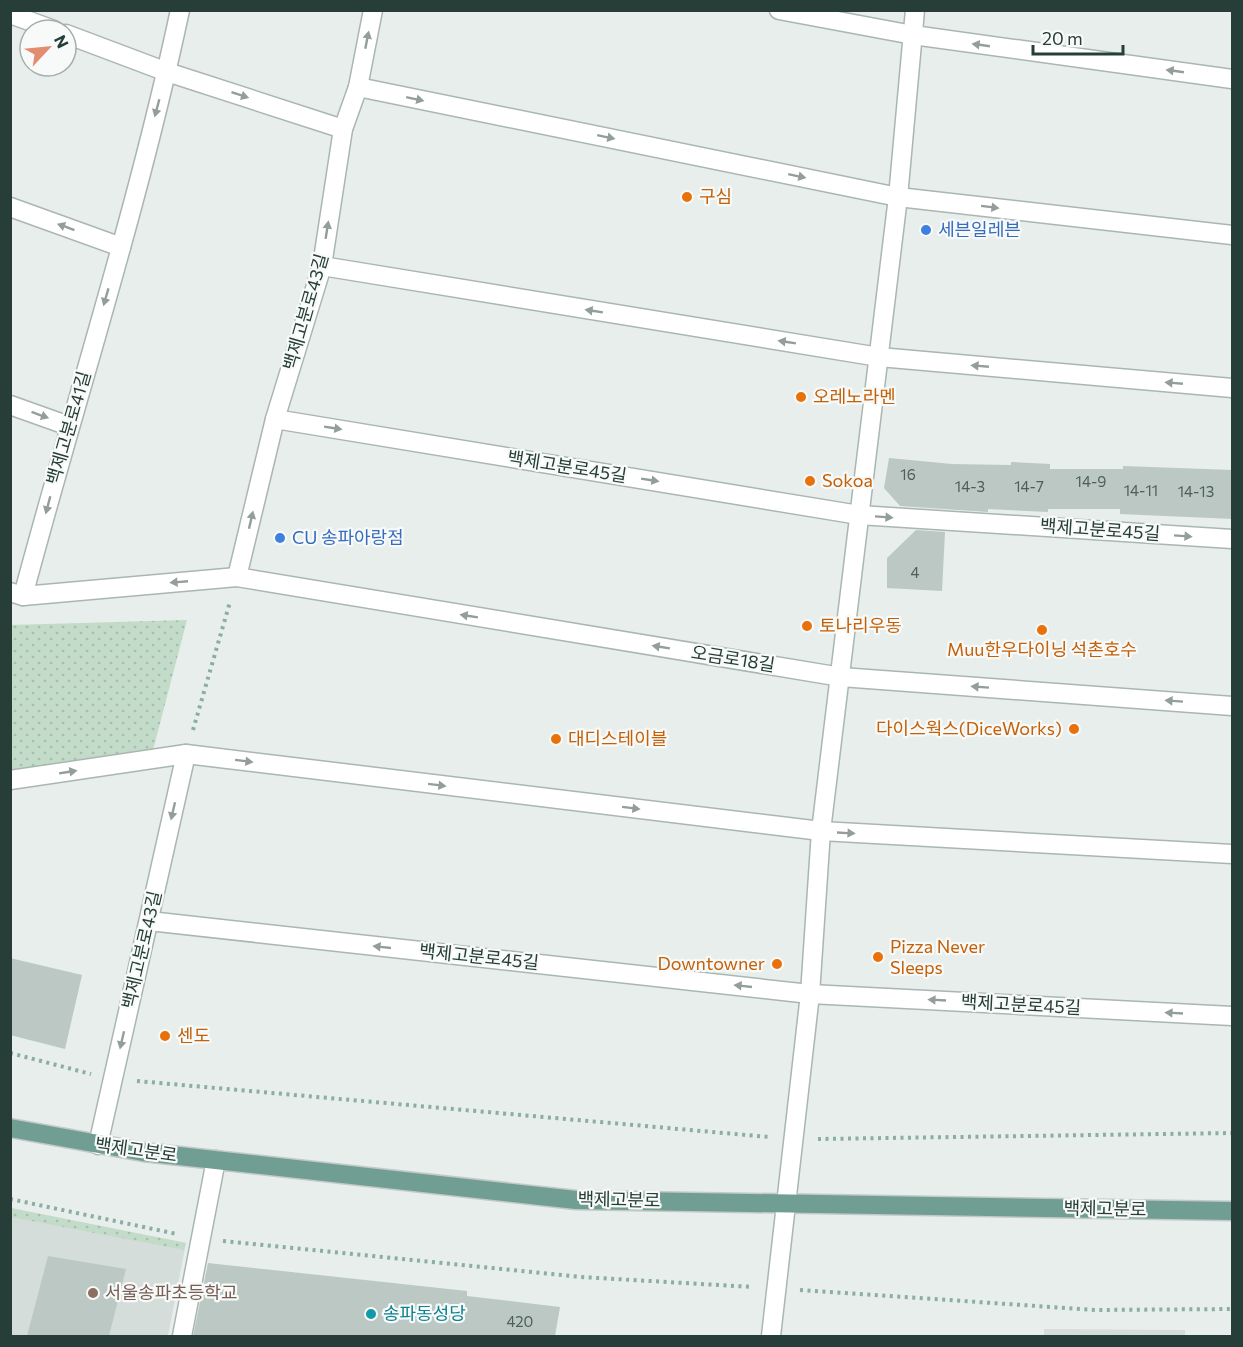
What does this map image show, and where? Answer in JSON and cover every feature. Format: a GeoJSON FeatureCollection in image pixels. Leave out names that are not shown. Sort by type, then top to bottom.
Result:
{"type":"FeatureCollection","features":[{"type":"Feature","properties":{"kind":"main road","name":"백제고분로"},"geometry":{"type":"LineString","coordinates":[[10,1128],[98,1145],[576,1200],[1233,1211]]}},
{"type":"Feature","properties":{"kind":"street","name":"백제고분로41길"},"geometry":{"type":"LineString","coordinates":[[17,594],[121,247],[167,72],[180,10]]}},
{"type":"Feature","properties":{"kind":"street","name":"백제고분로43길"},"geometry":{"type":"LineString","coordinates":[[237,577],[275,418],[322,266],[343,129],[358,87],[373,10]]}},
{"type":"Feature","properties":{"kind":"street"},"geometry":{"type":"LineString","coordinates":[[779,10],[913,35],[1233,79]]}},
{"type":"Feature","properties":{"kind":"street"},"geometry":{"type":"LineString","coordinates":[[771,1336],[789,1203],[792,1139],[810,994],[821,831],[898,197],[915,10]]}},
{"type":"Feature","properties":{"kind":"street"},"geometry":{"type":"LineString","coordinates":[[78,39],[167,72],[343,129]]}},
{"type":"Feature","properties":{"kind":"street"},"geometry":{"type":"LineString","coordinates":[[358,87],[898,197],[1233,235]]}},
{"type":"Feature","properties":{"kind":"street"},"geometry":{"type":"LineString","coordinates":[[10,207],[121,247]]}},
{"type":"Feature","properties":{"kind":"street"},"geometry":{"type":"LineString","coordinates":[[322,266],[879,357],[1233,388]]}},
{"type":"Feature","properties":{"kind":"street"},"geometry":{"type":"LineString","coordinates":[[10,405],[69,426]]}},
{"type":"Feature","properties":{"kind":"street","name":"백제고분로45길"},"geometry":{"type":"LineString","coordinates":[[275,418],[859,515],[1233,539]]}},
{"type":"Feature","properties":{"kind":"street","name":"오금로18길"},"geometry":{"type":"LineString","coordinates":[[17,594],[237,577],[841,677],[1233,706]]}},
{"type":"Feature","properties":{"kind":"street"},"geometry":{"type":"LineString","coordinates":[[10,780],[186,754],[821,831],[1233,854]]}},
{"type":"Feature","properties":{"kind":"street","name":"백제고분로43길"},"geometry":{"type":"LineString","coordinates":[[98,1145],[186,754]]}},
{"type":"Feature","properties":{"kind":"street","name":"백제고분로45길"},"geometry":{"type":"LineString","coordinates":[[149,921],[810,994],[1233,1016]]}},
{"type":"Feature","properties":{"kind":"street"},"geometry":{"type":"LineString","coordinates":[[182,1336],[216,1160]]}},
{"type":"Feature","properties":{"kind":"path"},"geometry":{"type":"LineString","coordinates":[[186,754],[237,577]]}},
{"type":"Feature","properties":{"kind":"path"},"geometry":{"type":"LineString","coordinates":[[10,1053],[114,1079],[792,1139],[1233,1133]]}},
{"type":"Feature","properties":{"kind":"path"},"geometry":{"type":"LineString","coordinates":[[10,1199],[201,1239],[581,1277],[1096,1310],[1233,1309]]}},
{"type":"Feature","properties":{"kind":"shaded area","name":"서울송파초등학교"},"geometry":{"type":"Polygon","coordinates":[[[10,1208],[186,1243],[168,1336],[11,1336],[10,1208]]]}},
{"type":"Feature","properties":{"kind":"shaded area"},"geometry":{"type":"Polygon","coordinates":[[[1044,1329],[1185,1330],[1185,1336],[1044,1336],[1044,1329]]]}},
{"type":"Feature","properties":{"kind":"green space"},"geometry":{"type":"Polygon","coordinates":[[[187,620],[152,754],[11,774],[10,625],[187,620]]]}},
{"type":"Feature","properties":{"kind":"green space"},"geometry":{"type":"Polygon","coordinates":[[[11,1208],[186,1243],[184,1250],[11,1217],[11,1208]]]}},
{"type":"Feature","properties":{"kind":"building"},"geometry":{"type":"Polygon","coordinates":[[[889,458],[952,464],[1011,465],[1011,462],[1050,464],[1050,469],[1123,469],[1123,466],[1233,470],[1233,519],[1120,514],[1120,509],[1048,509],[1048,512],[988,509],[988,512],[900,506],[884,488],[889,458]]]}},
{"type":"Feature","properties":{"kind":"building"},"geometry":{"type":"Polygon","coordinates":[[[916,530],[945,532],[942,591],[887,588],[887,558],[916,530]]]}},
{"type":"Feature","properties":{"kind":"building"},"geometry":{"type":"Polygon","coordinates":[[[10,958],[82,975],[65,1049],[10,1035],[10,958]]]}},
{"type":"Feature","properties":{"kind":"building"},"geometry":{"type":"Polygon","coordinates":[[[48,1256],[126,1269],[109,1336],[27,1336],[48,1256]]]}},
{"type":"Feature","properties":{"kind":"building"},"geometry":{"type":"Polygon","coordinates":[[[208,1263],[467,1291],[467,1296],[560,1307],[555,1336],[193,1336],[208,1263]]]}},
{"type":"Feature","properties":{"kind":"place","name":"구심"},"geometry":{"type":"Point","coordinates":[687,197]}},
{"type":"Feature","properties":{"kind":"place","name":"세븐일레븐"},"geometry":{"type":"Point","coordinates":[926,230]}},
{"type":"Feature","properties":{"kind":"place","name":"오레노라멘"},"geometry":{"type":"Point","coordinates":[801,397]}},
{"type":"Feature","properties":{"kind":"place","name":"Sokoa"},"geometry":{"type":"Point","coordinates":[810,481]}},
{"type":"Feature","properties":{"kind":"place","name":"CU 송파아랑점"},"geometry":{"type":"Point","coordinates":[280,538]}},
{"type":"Feature","properties":{"kind":"place","name":"토나리우동"},"geometry":{"type":"Point","coordinates":[807,626]}},
{"type":"Feature","properties":{"kind":"place","name":"Muu한우다이닝 석촌호수"},"geometry":{"type":"Point","coordinates":[1042,630]}},
{"type":"Feature","properties":{"kind":"place","name":"다이스웍스(DiceWorks)"},"geometry":{"type":"Point","coordinates":[1074,729]}},
{"type":"Feature","properties":{"kind":"place","name":"대디스테이블"},"geometry":{"type":"Point","coordinates":[556,739]}},
{"type":"Feature","properties":{"kind":"place","name":"Pizza Never Sleeps"},"geometry":{"type":"Point","coordinates":[878,957]}},
{"type":"Feature","properties":{"kind":"place","name":"Downtowner"},"geometry":{"type":"Point","coordinates":[777,964]}},
{"type":"Feature","properties":{"kind":"place","name":"센도"},"geometry":{"type":"Point","coordinates":[165,1036]}},
{"type":"Feature","properties":{"kind":"place","name":"서울송파초등학교"},"geometry":{"type":"Point","coordinates":[93,1293]}},
{"type":"Feature","properties":{"kind":"place","name":"송파동성당"},"geometry":{"type":"Point","coordinates":[371,1314]}}]}
